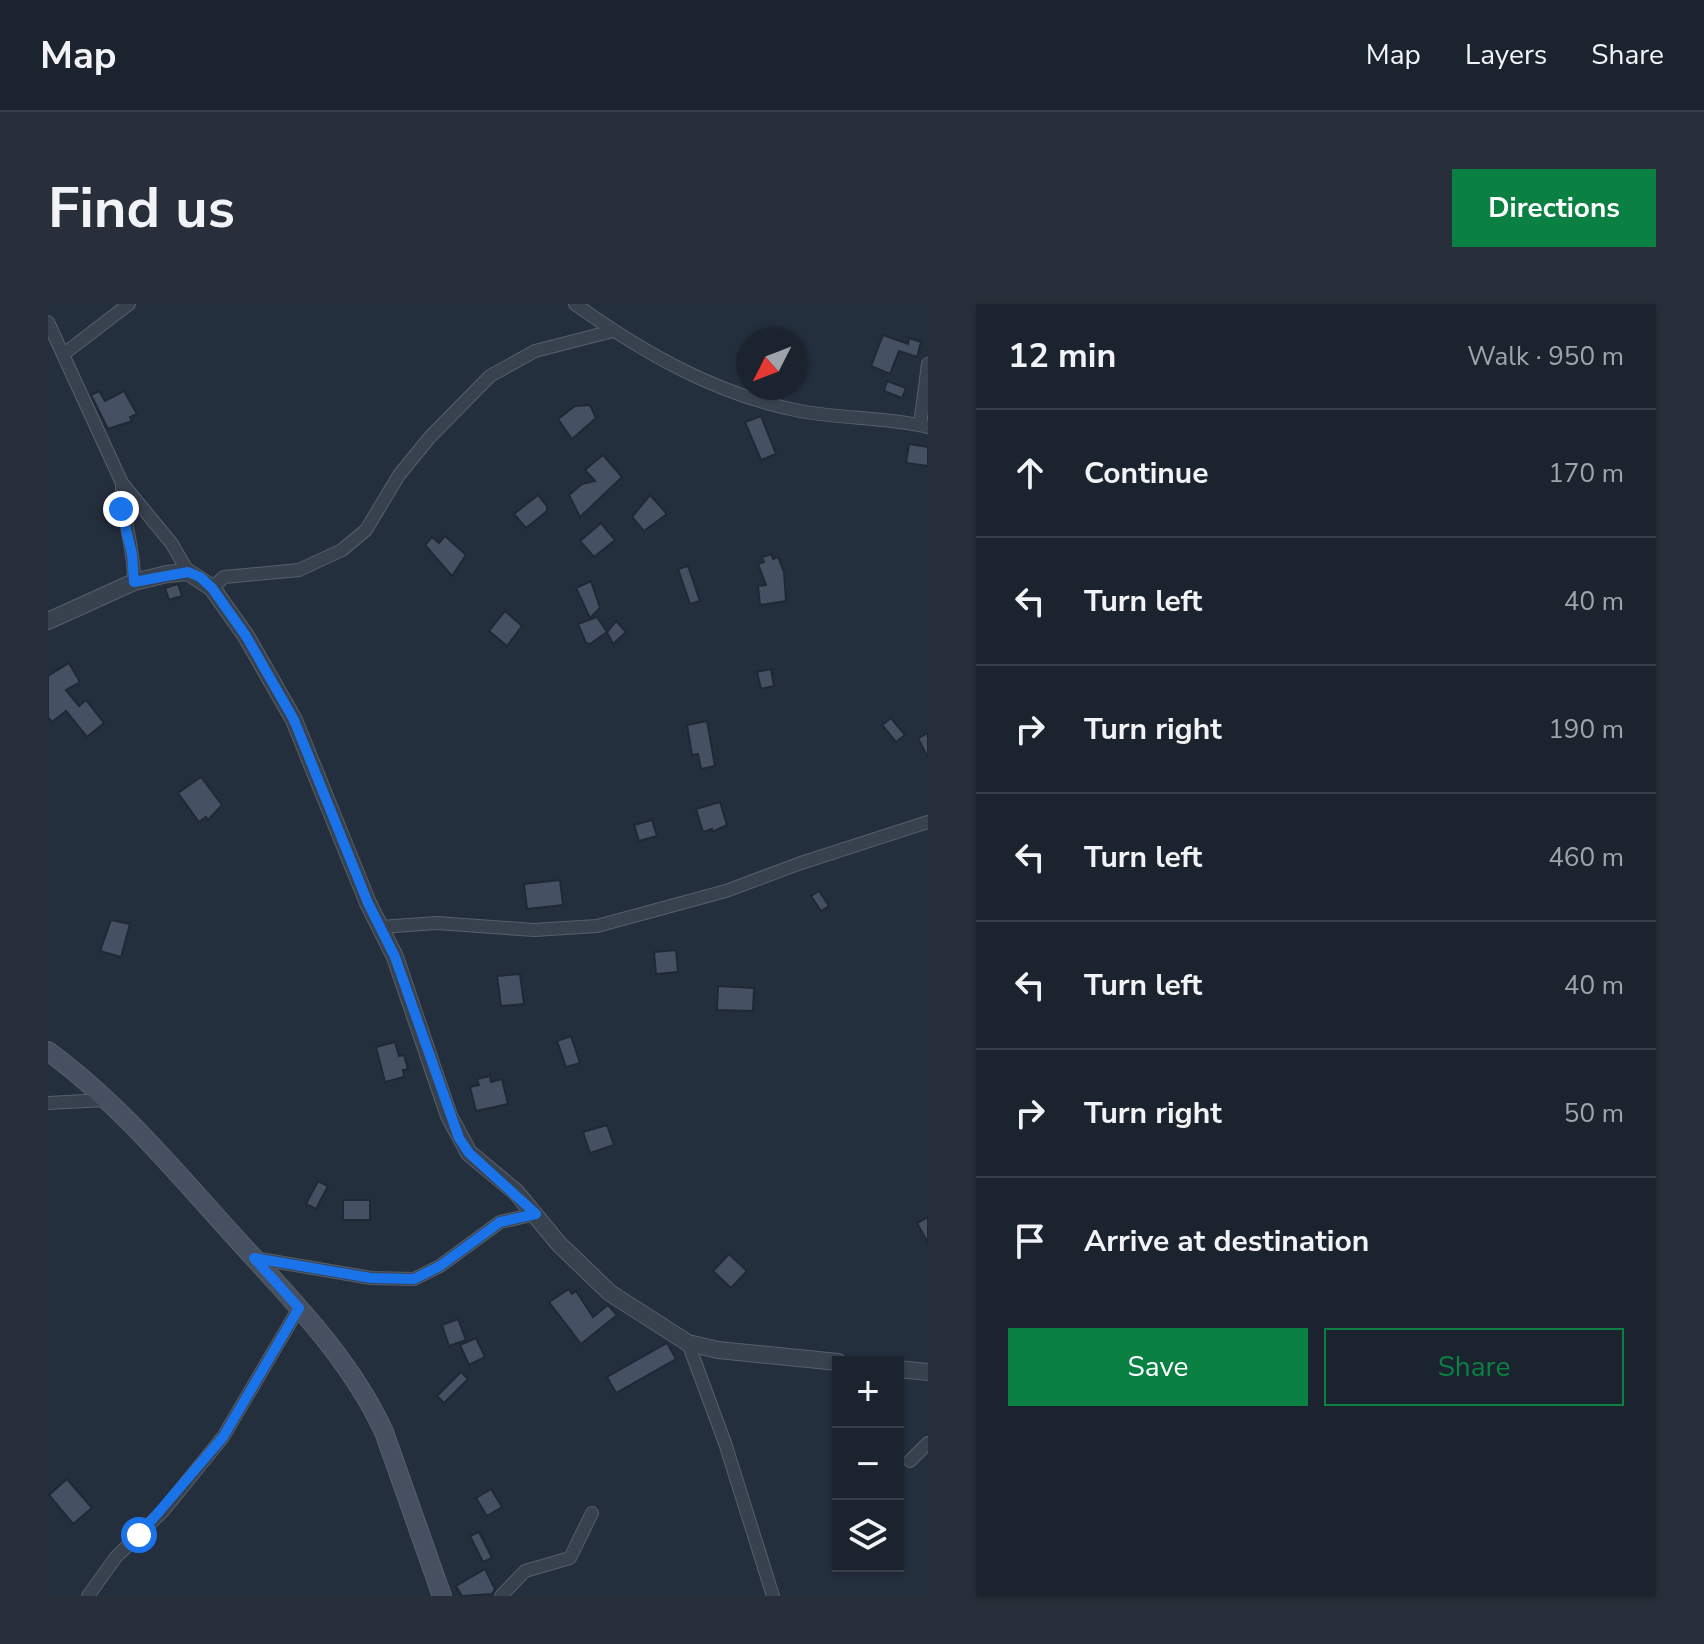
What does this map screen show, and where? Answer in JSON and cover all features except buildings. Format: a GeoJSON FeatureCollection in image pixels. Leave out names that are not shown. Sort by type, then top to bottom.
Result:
{"type":"FeatureCollection","features":[{"type":"Feature","properties":{"kind":"main road"},"geometry":{"type":"LineString","coordinates":[[48,1051],[105,1100],[254,1258],[329,1343],[373,1406],[442,1596]]}},
{"type":"Feature","properties":{"kind":"street"},"geometry":{"type":"LineString","coordinates":[[65,353],[129,304]]}},
{"type":"Feature","properties":{"kind":"street"},"geometry":{"type":"LineString","coordinates":[[575,304],[613,331],[726,392],[800,411],[924,426],[928,364]]}},
{"type":"Feature","properties":{"kind":"street"},"geometry":{"type":"LineString","coordinates":[[48,322],[65,353],[122,483],[172,544],[188,572],[212,588],[246,636],[294,720],[395,957],[459,1138],[469,1153],[536,1214],[559,1244],[610,1293],[688,1343],[718,1350],[832,1361]]}},
{"type":"Feature","properties":{"kind":"street"},"geometry":{"type":"LineString","coordinates":[[212,588],[224,577],[299,570],[342,550],[366,530],[399,475],[430,437],[490,376],[505,364],[535,351],[613,331]]}},
{"type":"Feature","properties":{"kind":"street"},"geometry":{"type":"LineString","coordinates":[[122,483],[121,509],[132,554],[134,582]]}},
{"type":"Feature","properties":{"kind":"street"},"geometry":{"type":"LineString","coordinates":[[48,621],[134,582],[188,572]]}},
{"type":"Feature","properties":{"kind":"street"},"geometry":{"type":"LineString","coordinates":[[380,927],[447,923],[534,930],[597,926],[726,891],[928,822]]}},
{"type":"Feature","properties":{"kind":"street"},"geometry":{"type":"LineString","coordinates":[[48,1103],[105,1100]]}},
{"type":"Feature","properties":{"kind":"street"},"geometry":{"type":"LineString","coordinates":[[254,1258],[371,1278],[414,1279],[440,1266],[500,1222],[536,1214]]}},
{"type":"Feature","properties":{"kind":"street"},"geometry":{"type":"LineString","coordinates":[[88,1596],[116,1557],[163,1511],[223,1437],[299,1308]]}},
{"type":"Feature","properties":{"kind":"street"},"geometry":{"type":"LineString","coordinates":[[688,1343],[725,1443],[773,1596]]}},
{"type":"Feature","properties":{"kind":"street"},"geometry":{"type":"LineString","coordinates":[[904,1370],[928,1372]]}},
{"type":"Feature","properties":{"kind":"street"},"geometry":{"type":"LineString","coordinates":[[910,1461],[928,1443]]}},
{"type":"Feature","properties":{"kind":"street"},"geometry":{"type":"LineString","coordinates":[[501,1596],[525,1571],[570,1558],[592,1513]]}},
{"type":"Feature","properties":{"kind":"route"},"geometry":{"type":"LineString","coordinates":[[121,509],[132,554],[134,582],[188,572],[200,577],[212,588],[246,636],[294,720],[368,903],[395,957],[459,1138],[469,1153],[516,1192],[536,1214],[500,1222],[440,1266],[414,1279],[371,1278],[254,1258],[299,1308],[223,1437],[163,1511],[139,1535]]}}]}
